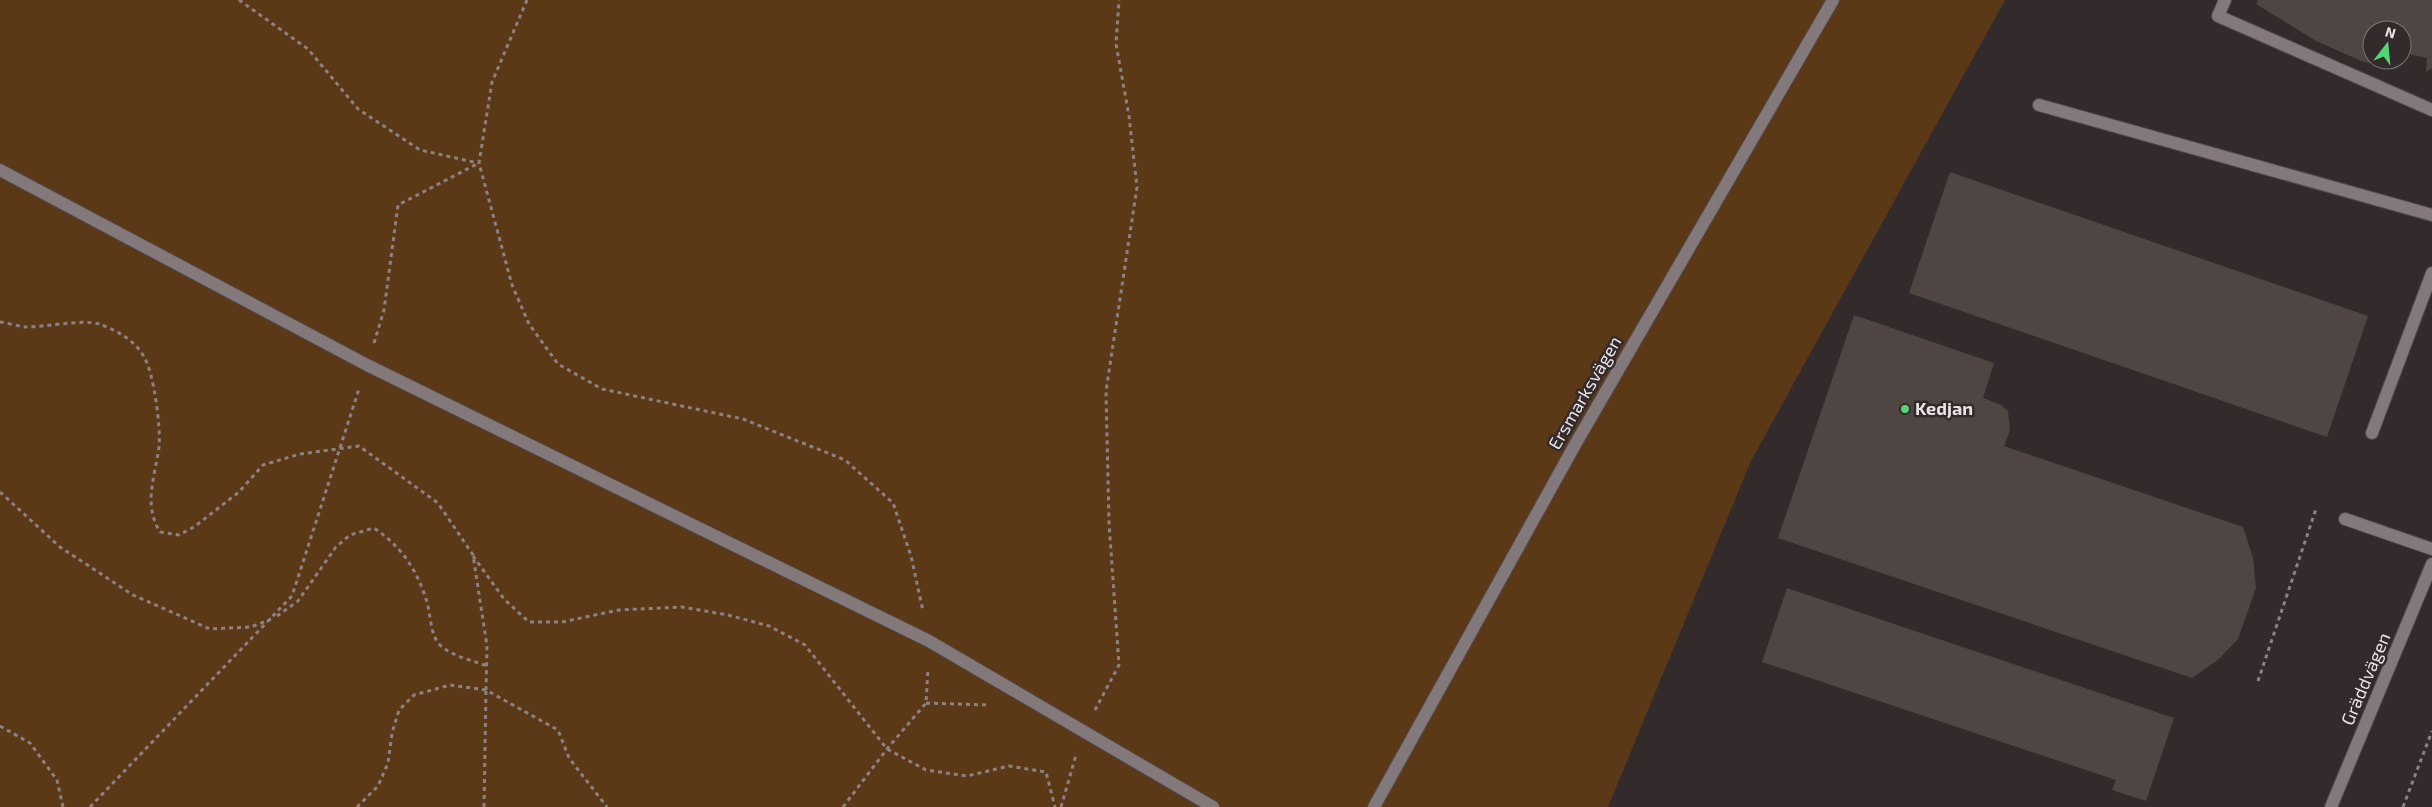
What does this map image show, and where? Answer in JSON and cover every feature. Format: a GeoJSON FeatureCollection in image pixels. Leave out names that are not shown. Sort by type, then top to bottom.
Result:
{"type":"FeatureCollection","features":[{"type":"Feature","properties":{"kind":"street","name":"Ersmarksvägen"},"geometry":{"type":"LineString","coordinates":[[1374,807],[1576,443],[1833,0]]}},
{"type":"Feature","properties":{"kind":"street"},"geometry":{"type":"LineString","coordinates":[[2225,0],[2218,16],[2432,110]]}},
{"type":"Feature","properties":{"kind":"street"},"geometry":{"type":"LineString","coordinates":[[2039,105],[2432,215]]}},
{"type":"Feature","properties":{"kind":"street"},"geometry":{"type":"LineString","coordinates":[[0,170],[367,365],[929,641],[1213,807]]}},
{"type":"Feature","properties":{"kind":"street"},"geometry":{"type":"LineString","coordinates":[[2372,433],[2432,273]]}},
{"type":"Feature","properties":{"kind":"street"},"geometry":{"type":"LineString","coordinates":[[2344,519],[2432,548]]}},
{"type":"Feature","properties":{"kind":"street","name":"Gräddvägen"},"geometry":{"type":"LineString","coordinates":[[2331,807],[2432,564]]}},
{"type":"Feature","properties":{"kind":"path"},"geometry":{"type":"LineString","coordinates":[[239,0],[308,49],[358,109],[420,150],[479,163]]}},
{"type":"Feature","properties":{"kind":"path"},"geometry":{"type":"LineString","coordinates":[[528,0],[492,82],[479,163],[512,285],[529,324],[558,364],[602,389],[743,419],[845,460],[892,503],[911,556],[929,641],[926,703],[887,748],[843,807]]}},
{"type":"Feature","properties":{"kind":"path"},"geometry":{"type":"LineString","coordinates":[[1061,807],[1083,731],[1119,665],[1109,523],[1106,391],[1137,187],[1130,116],[1116,44],[1119,0]]}},
{"type":"Feature","properties":{"kind":"path"},"geometry":{"type":"LineString","coordinates":[[90,807],[292,596],[384,310],[398,205],[479,163]]}},
{"type":"Feature","properties":{"kind":"path"},"geometry":{"type":"LineString","coordinates":[[0,322],[24,327],[96,323],[122,334],[144,357],[154,391],[159,445],[152,481],[151,507],[154,521],[160,532],[179,535],[194,527],[239,492],[263,465],[300,454],[359,446],[438,503],[504,599],[529,622],[562,622],[619,610],[682,607],[728,615],[770,626],[805,644],[887,748],[926,770],[967,776],[1009,766],[1046,772],[1055,807]]}},
{"type":"Feature","properties":{"kind":"path"},"geometry":{"type":"LineString","coordinates":[[0,492],[60,547],[133,596],[210,628],[251,627],[272,618],[298,601],[336,547],[350,535],[374,528],[393,541],[410,562],[427,602],[433,631],[440,645],[460,657],[487,666]]}},
{"type":"Feature","properties":{"kind":"path"},"geometry":{"type":"LineString","coordinates":[[2258,682],[2316,509]]}},
{"type":"Feature","properties":{"kind":"path"},"geometry":{"type":"LineString","coordinates":[[473,555],[487,646],[484,807]]}},
{"type":"Feature","properties":{"kind":"path"},"geometry":{"type":"LineString","coordinates":[[357,807],[378,786],[388,763],[392,733],[399,710],[414,695],[450,685],[486,690],[558,730],[569,758],[607,807]]}},
{"type":"Feature","properties":{"kind":"path"},"geometry":{"type":"LineString","coordinates":[[926,703],[992,705]]}},
{"type":"Feature","properties":{"kind":"path"},"geometry":{"type":"LineString","coordinates":[[0,726],[30,743],[57,780],[63,807]]}},
{"type":"Feature","properties":{"kind":"path"},"geometry":{"type":"LineString","coordinates":[[2403,807],[2432,731]]}},
{"type":"Feature","properties":{"kind":"shaded area"},"geometry":{"type":"Polygon","coordinates":[[[0,0],[2005,0],[1751,461],[1608,807],[0,807],[0,0]]]}},
{"type":"Feature","properties":{"kind":"building"},"geometry":{"type":"Polygon","coordinates":[[[2258,0],[2432,0],[2432,68],[2426,72],[2427,58],[2412,55],[2412,20],[2362,20],[2362,61],[2316,41],[2256,4],[2258,0]]]}},
{"type":"Feature","properties":{"kind":"building"},"geometry":{"type":"Polygon","coordinates":[[[1950,172],[2368,316],[2327,437],[1909,293],[1950,172]]]}},
{"type":"Feature","properties":{"kind":"building"},"geometry":{"type":"Polygon","coordinates":[[[1854,315],[1994,363],[1983,398],[2001,405],[2008,411],[2010,430],[2004,446],[2243,527],[2253,558],[2256,588],[2238,639],[2219,659],[2192,678],[1778,538],[1854,315]]]}},
{"type":"Feature","properties":{"kind":"building"},"geometry":{"type":"Polygon","coordinates":[[[1787,588],[2174,718],[2146,801],[2112,790],[2116,780],[1762,662],[1787,588]]]}},
{"type":"Feature","properties":{"kind":"place","name":"Kedjan"},"geometry":{"type":"Point","coordinates":[1905,409]}}]}
